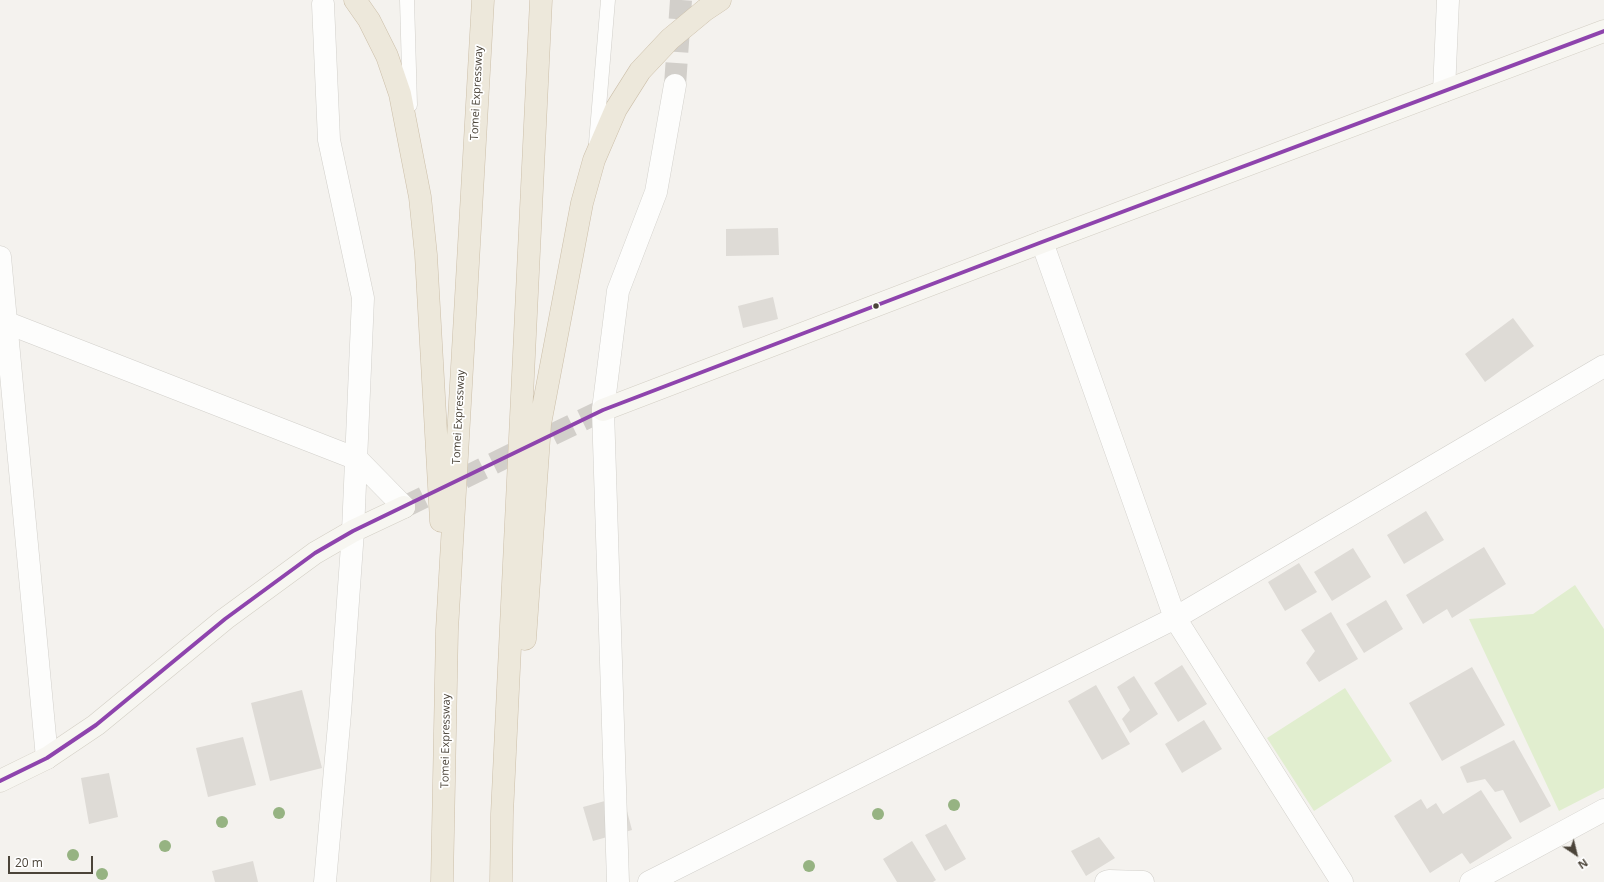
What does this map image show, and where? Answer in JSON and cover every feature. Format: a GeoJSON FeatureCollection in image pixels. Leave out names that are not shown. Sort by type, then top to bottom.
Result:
{"type":"FeatureCollection","features":[{"type":"Feature","properties":{"kind":"highway"},"geometry":{"type":"LineString","coordinates":[[355,0],[369,20],[387,56],[400,94],[420,197],[426,255],[447,630]]}},
{"type":"Feature","properties":{"kind":"highway","name":"Tomei Expressway"},"geometry":{"type":"LineString","coordinates":[[442,882],[447,630],[483,0]]}},
{"type":"Feature","properties":{"kind":"highway"},"geometry":{"type":"LineString","coordinates":[[501,882],[502,814],[541,0]]}},
{"type":"Feature","properties":{"kind":"highway"},"geometry":{"type":"LineString","coordinates":[[502,814],[522,683],[540,424],[582,203],[594,160],[616,109],[640,71],[670,39],[705,10],[720,0]]}},
{"type":"Feature","properties":{"kind":"main road"},"geometry":{"type":"LineString","coordinates":[[603,410],[1042,242],[1604,31]]}},
{"type":"Feature","properties":{"kind":"main road"},"geometry":{"type":"LineString","coordinates":[[0,781],[47,758],[96,725],[225,619],[315,553],[353,531],[404,507]]}},
{"type":"Feature","properties":{"kind":"street"},"geometry":{"type":"LineString","coordinates":[[1444,91],[1448,0]]}},
{"type":"Feature","properties":{"kind":"street"},"geometry":{"type":"LineString","coordinates":[[323,4],[329,140],[363,298],[353,531],[340,713],[325,882]]}},
{"type":"Feature","properties":{"kind":"street"},"geometry":{"type":"LineString","coordinates":[[618,882],[603,410],[618,291],[656,192],[675,85]]}},
{"type":"Feature","properties":{"kind":"street"},"geometry":{"type":"LineString","coordinates":[[1042,242],[1175,618],[1342,882]]}},
{"type":"Feature","properties":{"kind":"street"},"geometry":{"type":"LineString","coordinates":[[0,257],[3,321],[47,758]]}},
{"type":"Feature","properties":{"kind":"street"},"geometry":{"type":"LineString","coordinates":[[3,321],[356,460],[404,507]]}},
{"type":"Feature","properties":{"kind":"street"},"geometry":{"type":"LineString","coordinates":[[649,882],[673,877],[1175,618],[1604,366]]}},
{"type":"Feature","properties":{"kind":"street"},"geometry":{"type":"LineString","coordinates":[[1471,882],[1498,876],[1604,810]]}},
{"type":"Feature","properties":{"kind":"street"},"geometry":{"type":"LineString","coordinates":[[1106,882],[1109,880],[1143,882]]}},
{"type":"Feature","properties":{"kind":"lane"},"geometry":{"type":"LineString","coordinates":[[407,0],[411,146]]}},
{"type":"Feature","properties":{"kind":"lane"},"geometry":{"type":"LineString","coordinates":[[594,160],[608,0]]}},
{"type":"Feature","properties":{"kind":"green space"},"geometry":{"type":"Polygon","coordinates":[[[1575,585],[1604,629],[1604,788],[1559,811],[1469,619],[1533,614],[1575,585]]]}},
{"type":"Feature","properties":{"kind":"green space"},"geometry":{"type":"Polygon","coordinates":[[[1345,688],[1392,761],[1314,811],[1267,738],[1345,688]]]}},
{"type":"Feature","properties":{"kind":"building"},"geometry":{"type":"Polygon","coordinates":[[[778,228],[779,255],[726,256],[726,229],[778,228]]]}},
{"type":"Feature","properties":{"kind":"building"},"geometry":{"type":"Polygon","coordinates":[[[773,297],[778,319],[743,328],[738,306],[773,297]]]}},
{"type":"Feature","properties":{"kind":"building"},"geometry":{"type":"Polygon","coordinates":[[[1513,318],[1534,346],[1485,382],[1465,354],[1513,318]]]}},
{"type":"Feature","properties":{"kind":"building"},"geometry":{"type":"Polygon","coordinates":[[[1426,511],[1444,540],[1404,564],[1387,535],[1426,511]]]}},
{"type":"Feature","properties":{"kind":"building"},"geometry":{"type":"Polygon","coordinates":[[[1484,547],[1506,584],[1452,618],[1447,609],[1423,624],[1406,595],[1484,547]]]}},
{"type":"Feature","properties":{"kind":"building"},"geometry":{"type":"Polygon","coordinates":[[[1353,548],[1371,577],[1332,601],[1314,572],[1353,548]]]}},
{"type":"Feature","properties":{"kind":"building"},"geometry":{"type":"Polygon","coordinates":[[[1299,563],[1317,592],[1285,611],[1268,582],[1299,563]]]}},
{"type":"Feature","properties":{"kind":"building"},"geometry":{"type":"Polygon","coordinates":[[[1386,600],[1403,629],[1364,653],[1346,624],[1386,600]]]}},
{"type":"Feature","properties":{"kind":"building"},"geometry":{"type":"Polygon","coordinates":[[[1331,612],[1358,659],[1319,682],[1306,663],[1315,651],[1301,630],[1331,612]]]}},
{"type":"Feature","properties":{"kind":"building"},"geometry":{"type":"Polygon","coordinates":[[[1182,665],[1207,704],[1178,722],[1154,683],[1182,665]]]}},
{"type":"Feature","properties":{"kind":"building"},"geometry":{"type":"Polygon","coordinates":[[[1472,667],[1505,725],[1442,761],[1409,703],[1472,667]]]}},
{"type":"Feature","properties":{"kind":"building"},"geometry":{"type":"Polygon","coordinates":[[[1134,676],[1158,714],[1130,733],[1122,719],[1130,710],[1117,687],[1134,676]]]}},
{"type":"Feature","properties":{"kind":"building"},"geometry":{"type":"Polygon","coordinates":[[[1096,685],[1130,744],[1102,760],[1068,701],[1096,685]]]}},
{"type":"Feature","properties":{"kind":"building"},"geometry":{"type":"Polygon","coordinates":[[[302,690],[322,768],[270,781],[251,703],[302,690]]]}},
{"type":"Feature","properties":{"kind":"building"},"geometry":{"type":"Polygon","coordinates":[[[1204,720],[1222,749],[1182,773],[1165,744],[1204,720]]]}},
{"type":"Feature","properties":{"kind":"building"},"geometry":{"type":"Polygon","coordinates":[[[243,737],[256,785],[208,797],[196,748],[243,737]]]}},
{"type":"Feature","properties":{"kind":"building"},"geometry":{"type":"Polygon","coordinates":[[[1514,740],[1551,806],[1520,823],[1503,790],[1495,792],[1485,779],[1467,783],[1460,767],[1514,740]]]}},
{"type":"Feature","properties":{"kind":"building"},"geometry":{"type":"Polygon","coordinates":[[[109,773],[118,817],[89,824],[81,778],[109,773]]]}},
{"type":"Feature","properties":{"kind":"building"},"geometry":{"type":"Polygon","coordinates":[[[1481,790],[1512,838],[1470,864],[1462,853],[1430,873],[1394,816],[1421,799],[1427,809],[1436,803],[1443,814],[1481,790]]]}},
{"type":"Feature","properties":{"kind":"building"},"geometry":{"type":"Polygon","coordinates":[[[623,796],[632,830],[593,841],[583,807],[623,796]]]}},
{"type":"Feature","properties":{"kind":"building"},"geometry":{"type":"Polygon","coordinates":[[[946,824],[966,859],[945,871],[925,835],[946,824]]]}},
{"type":"Feature","properties":{"kind":"building"},"geometry":{"type":"Polygon","coordinates":[[[1099,837],[1115,858],[1086,876],[1071,851],[1099,837]]]}},
{"type":"Feature","properties":{"kind":"building"},"geometry":{"type":"Polygon","coordinates":[[[912,841],[936,880],[933,882],[897,882],[883,859],[912,841]]]}},
{"type":"Feature","properties":{"kind":"building"},"geometry":{"type":"Polygon","coordinates":[[[253,861],[258,882],[215,882],[212,871],[253,861]]]}},
{"type":"Feature","properties":{"kind":"tunnel"},"geometry":{"type":"LineString","coordinates":[[675,85],[681,0]]}},
{"type":"Feature","properties":{"kind":"tunnel"},"geometry":{"type":"LineString","coordinates":[[404,507],[603,410]]}},
{"type":"Feature","properties":{"kind":"transit line"},"geometry":{"type":"LineString","coordinates":[[0,781],[47,758],[96,725],[225,619],[315,553],[353,531],[603,410],[1042,242],[1604,31]]}}]}
